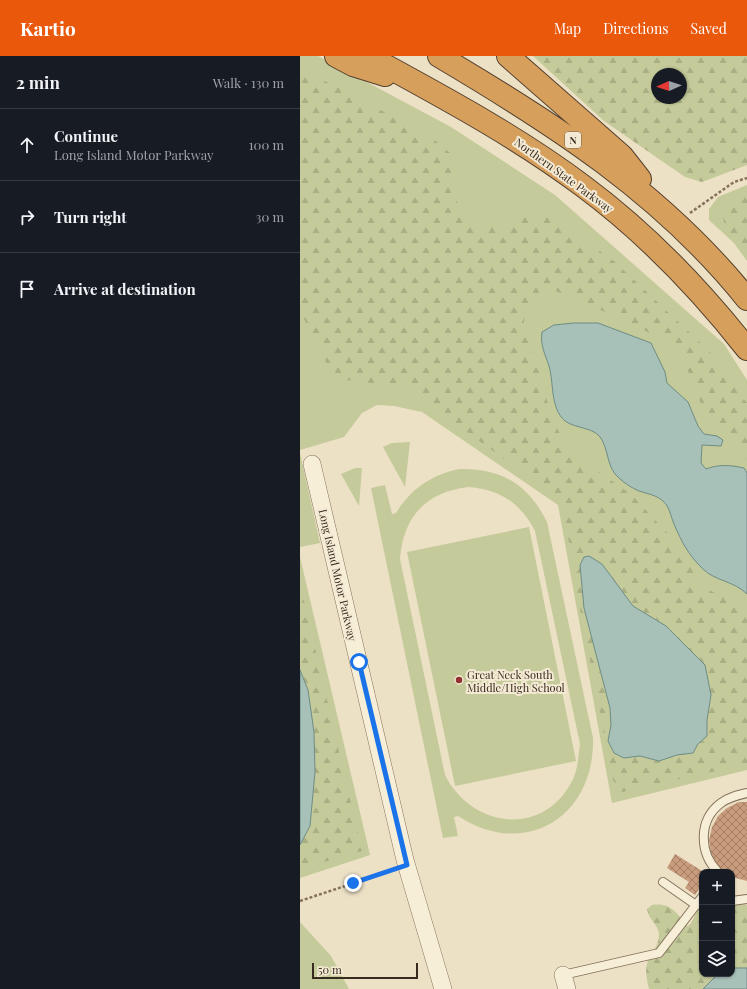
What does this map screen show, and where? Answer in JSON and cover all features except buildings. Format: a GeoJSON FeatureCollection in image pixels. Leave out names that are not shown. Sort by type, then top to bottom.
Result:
{"type":"FeatureCollection","features":[{"type":"Feature","properties":{"kind":"highway"},"geometry":{"type":"LineString","coordinates":[[336,56],[353,65],[425,88]]}},
{"type":"Feature","properties":{"kind":"highway","name":"Northern State Parkway"},"geometry":{"type":"LineString","coordinates":[[368,56],[496,127],[541,156],[583,186],[624,218],[698,290],[747,350]]}},
{"type":"Feature","properties":{"kind":"highway","name":"N"},"geometry":{"type":"LineString","coordinates":[[438,56],[523,107],[590,151],[677,223],[747,299]]}},
{"type":"Feature","properties":{"kind":"highway"},"geometry":{"type":"LineString","coordinates":[[508,56],[622,156],[677,223]]}},
{"type":"Feature","properties":{"kind":"street","name":"Long Island Motor Parkway"},"geometry":{"type":"LineString","coordinates":[[312,464],[407,865],[443,989]]}},
{"type":"Feature","properties":{"kind":"lane"},"geometry":{"type":"LineString","coordinates":[[715,869],[704,851],[704,830],[707,820],[720,803],[730,797],[747,793]]}},
{"type":"Feature","properties":{"kind":"lane"},"geometry":{"type":"LineString","coordinates":[[565,982],[659,953],[699,905],[663,882]]}},
{"type":"Feature","properties":{"kind":"lane"},"geometry":{"type":"LineString","coordinates":[[735,901],[747,899]]}},
{"type":"Feature","properties":{"kind":"path"},"geometry":{"type":"LineString","coordinates":[[677,223],[734,182],[747,178]]}},
{"type":"Feature","properties":{"kind":"path"},"geometry":{"type":"LineString","coordinates":[[300,901],[407,865]]}},
{"type":"Feature","properties":{"kind":"green space"},"geometry":{"type":"Polygon","coordinates":[[[300,56],[318,56],[451,127],[555,195],[724,344],[747,380],[747,770],[612,803],[558,505],[422,412],[394,406],[377,405],[362,413],[344,437],[300,450],[300,56]]]}},
{"type":"Feature","properties":{"kind":"green space"},"geometry":{"type":"Polygon","coordinates":[[[533,56],[747,56],[747,165],[702,182],[685,177],[604,121],[533,56]]]}},
{"type":"Feature","properties":{"kind":"green space"},"geometry":{"type":"Polygon","coordinates":[[[300,68],[430,136],[450,153],[454,195],[464,218],[480,229],[503,224],[525,215],[551,216],[615,262],[709,351],[747,403],[747,460],[704,412],[679,348],[624,320],[551,289],[530,295],[523,326],[539,366],[550,413],[567,449],[632,495],[681,548],[700,586],[730,600],[747,618],[747,764],[622,792],[613,780],[580,609],[562,501],[405,387],[346,380],[329,368],[300,311],[300,68]],[[602,564],[584,608],[610,708],[611,725],[608,741],[624,758],[640,756],[659,761],[677,755],[693,753],[698,744],[707,736],[707,720],[711,695],[705,665],[666,626],[633,606],[602,564]]]}},
{"type":"Feature","properties":{"kind":"green space"},"geometry":{"type":"Polygon","coordinates":[[[747,185],[747,261],[734,243],[709,220],[709,209],[718,197],[747,185]]]}},
{"type":"Feature","properties":{"kind":"green space"},"geometry":{"type":"Polygon","coordinates":[[[747,195],[747,254],[726,230],[722,213],[726,203],[747,195]]]}},
{"type":"Feature","properties":{"kind":"green space"},"geometry":{"type":"Polygon","coordinates":[[[410,442],[405,487],[383,447],[392,443],[410,442]]]}},
{"type":"Feature","properties":{"kind":"green space"},"geometry":{"type":"Polygon","coordinates":[[[300,453],[320,543],[300,547],[300,453]]]}},
{"type":"Feature","properties":{"kind":"green space"},"geometry":{"type":"Polygon","coordinates":[[[355,468],[362,468],[359,506],[341,474],[355,468]]]}},
{"type":"Feature","properties":{"kind":"green space"},"geometry":{"type":"Polygon","coordinates":[[[459,469],[474,469],[500,475],[512,481],[522,488],[531,498],[547,522],[593,738],[591,766],[582,790],[569,809],[551,823],[531,831],[508,833],[483,829],[458,816],[454,817],[458,836],[443,838],[371,488],[385,485],[392,514],[396,513],[408,497],[423,484],[439,475],[459,469]],[[468,487],[440,494],[419,509],[406,531],[400,559],[445,775],[457,793],[471,806],[488,815],[506,819],[525,818],[542,812],[558,801],[571,783],[575,774],[580,744],[535,531],[516,505],[499,494],[479,488],[468,487]]]}},
{"type":"Feature","properties":{"kind":"green space"},"geometry":{"type":"Polygon","coordinates":[[[529,527],[576,761],[455,786],[407,552],[529,527]]]}},
{"type":"Feature","properties":{"kind":"green space"},"geometry":{"type":"Polygon","coordinates":[[[300,557],[370,855],[300,878],[300,557]]]}},
{"type":"Feature","properties":{"kind":"green space"},"geometry":{"type":"Polygon","coordinates":[[[300,583],[362,851],[300,869],[300,845],[310,826],[315,772],[314,732],[308,690],[300,670],[300,583]]]}},
{"type":"Feature","properties":{"kind":"green space"},"geometry":{"type":"Polygon","coordinates":[[[735,903],[747,905],[747,989],[649,989],[646,976],[646,967],[648,960],[658,943],[659,931],[649,916],[647,909],[652,905],[664,905],[669,907],[677,913],[688,926],[699,908],[699,977],[735,977],[735,903]]]}},
{"type":"Feature","properties":{"kind":"green space"},"geometry":{"type":"Polygon","coordinates":[[[300,922],[331,956],[349,989],[300,989],[300,922]]]}},
{"type":"Feature","properties":{"kind":"water"},"geometry":{"type":"Polygon","coordinates":[[[598,323],[651,343],[665,372],[667,383],[688,402],[698,426],[704,434],[717,436],[723,440],[721,446],[702,445],[701,463],[706,469],[715,466],[734,466],[744,468],[747,473],[747,594],[736,586],[713,576],[703,569],[690,554],[683,542],[666,504],[652,495],[636,490],[615,474],[610,465],[602,440],[599,436],[591,430],[570,424],[560,416],[553,395],[551,373],[542,345],[542,332],[554,325],[598,323]]]}},
{"type":"Feature","properties":{"kind":"water"},"geometry":{"type":"Polygon","coordinates":[[[589,556],[602,564],[633,606],[666,626],[705,665],[711,695],[707,720],[707,736],[698,744],[693,753],[677,755],[659,761],[640,756],[624,758],[614,753],[608,741],[611,725],[610,708],[584,608],[580,565],[584,557],[589,556]]]}},
{"type":"Feature","properties":{"kind":"water"},"geometry":{"type":"Polygon","coordinates":[[[300,670],[308,690],[314,732],[315,772],[310,826],[300,845],[300,670]]]}},
{"type":"Feature","properties":{"kind":"water"},"geometry":{"type":"Polygon","coordinates":[[[735,968],[747,968],[747,989],[703,989],[715,977],[735,977],[735,968]]]}},
{"type":"Feature","properties":{"kind":"place","name":"Great Neck South Middle/High School"},"geometry":{"type":"Point","coordinates":[459,680]}},
{"type":"Feature","properties":{"kind":"route"},"geometry":{"type":"LineString","coordinates":[[353,883],[407,865],[359,662]]}}]}
